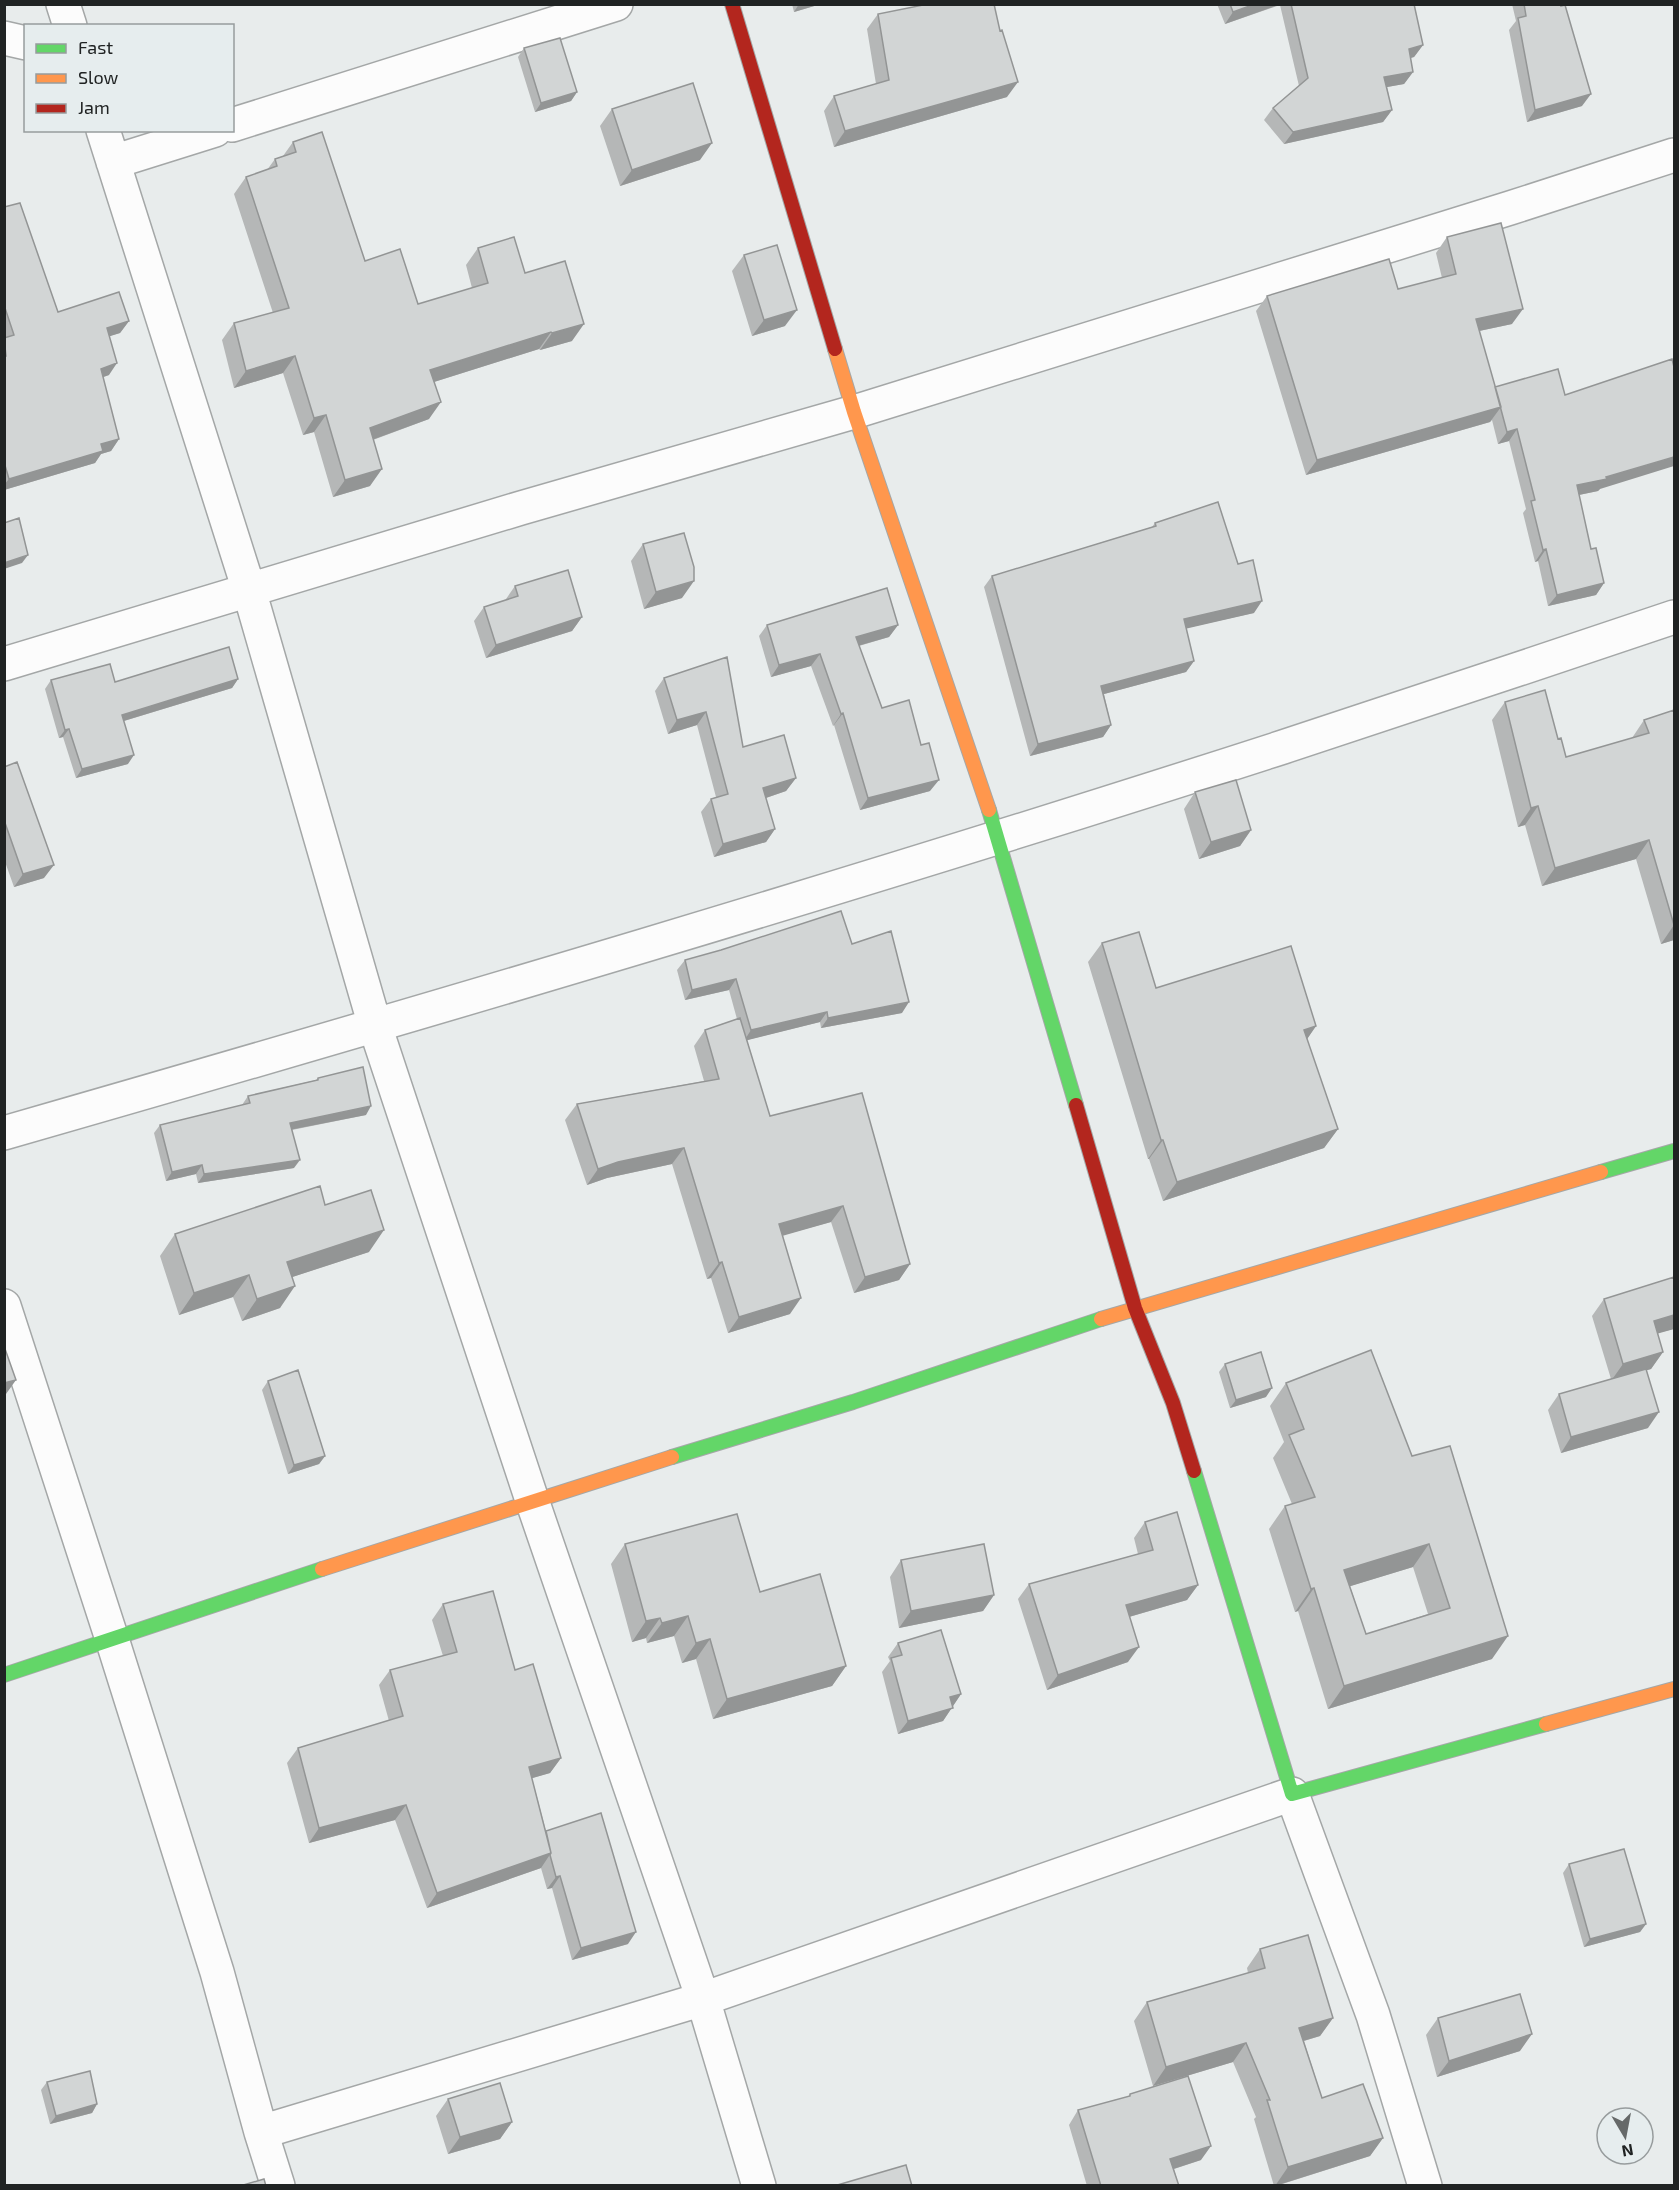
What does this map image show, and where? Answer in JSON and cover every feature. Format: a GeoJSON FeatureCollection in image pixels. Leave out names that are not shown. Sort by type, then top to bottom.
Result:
{"type":"FeatureCollection","features":[{"type":"Feature","properties":{"kind":"street"},"geometry":{"type":"LineString","coordinates":[[63,4],[69,24]]}},
{"type":"Feature","properties":{"kind":"street"},"geometry":{"type":"LineString","coordinates":[[234,124],[616,4]]}},
{"type":"Feature","properties":{"kind":"street"},"geometry":{"type":"LineString","coordinates":[[732,4],[854,412],[999,836],[1135,1308],[1173,1403],[1292,1794],[1373,2015],[1425,2186]]}},
{"type":"Feature","properties":{"kind":"street"},"geometry":{"type":"LineString","coordinates":[[4,38],[24,43]]}},
{"type":"Feature","properties":{"kind":"street"},"geometry":{"type":"LineString","coordinates":[[104,132],[249,590],[375,1026],[533,1503],[703,1999],[759,2186]]}},
{"type":"Feature","properties":{"kind":"street"},"geometry":{"type":"LineString","coordinates":[[113,162],[208,132]]}},
{"type":"Feature","properties":{"kind":"street"},"geometry":{"type":"LineString","coordinates":[[4,663],[521,508],[854,412],[1674,155]]}},
{"type":"Feature","properties":{"kind":"street"},"geometry":{"type":"LineString","coordinates":[[4,1133],[375,1026],[999,836],[1281,747],[1674,617]]}},
{"type":"Feature","properties":{"kind":"street"},"geometry":{"type":"LineString","coordinates":[[4,1675],[242,1594],[533,1503],[699,1448],[854,1402],[1135,1308],[1674,1151]]}},
{"type":"Feature","properties":{"kind":"street"},"geometry":{"type":"LineString","coordinates":[[4,1306],[217,1972],[278,2186]]}},
{"type":"Feature","properties":{"kind":"street"},"geometry":{"type":"LineString","coordinates":[[261,2132],[703,1999],[1292,1794],[1674,1689]]}},
{"type":"Feature","properties":{"kind":"building"},"geometry":{"type":"Polygon","coordinates":[[[928,4],[994,4],[1000,31],[1002,30],[1018,82],[845,131],[834,96],[889,80],[878,14],[928,4]]]}},
{"type":"Feature","properties":{"kind":"building"},"geometry":{"type":"Polygon","coordinates":[[[1230,4],[1255,4],[1233,12],[1230,4]]]}},
{"type":"Feature","properties":{"kind":"building"},"geometry":{"type":"Polygon","coordinates":[[[1291,4],[1414,4],[1423,45],[1409,49],[1413,72],[1384,77],[1392,110],[1293,132],[1273,108],[1308,78],[1291,4]]]}},
{"type":"Feature","properties":{"kind":"building"},"geometry":{"type":"Polygon","coordinates":[[[1524,4],[1565,5],[1591,94],[1535,110],[1518,18],[1526,16],[1524,4]]]}},
{"type":"Feature","properties":{"kind":"building"},"geometry":{"type":"Polygon","coordinates":[[[560,38],[577,92],[541,103],[524,48],[560,38]]]}},
{"type":"Feature","properties":{"kind":"building"},"geometry":{"type":"Polygon","coordinates":[[[693,83],[712,143],[632,170],[612,109],[693,83]]]}},
{"type":"Feature","properties":{"kind":"building"},"geometry":{"type":"Polygon","coordinates":[[[322,132],[365,261],[400,249],[418,304],[488,283],[478,248],[514,237],[525,273],[565,261],[584,324],[430,370],[441,402],[370,428],[382,469],[345,480],[326,415],[314,418],[295,356],[246,371],[234,323],[289,308],[246,177],[277,166],[275,159],[296,152],[293,142],[322,132]]]}},
{"type":"Feature","properties":{"kind":"building"},"geometry":{"type":"Polygon","coordinates":[[[20,203],[58,312],[119,292],[129,321],[107,328],[117,363],[101,369],[119,439],[101,444],[103,451],[9,479],[4,462],[4,356],[6,356],[4,338],[14,335],[4,305],[4,207],[20,203]]]}},
{"type":"Feature","properties":{"kind":"building"},"geometry":{"type":"Polygon","coordinates":[[[1501,223],[1523,309],[1476,319],[1501,407],[1317,460],[1267,296],[1389,259],[1398,289],[1456,274],[1447,237],[1501,223]]]}},
{"type":"Feature","properties":{"kind":"building"},"geometry":{"type":"Polygon","coordinates":[[[777,245],[797,310],[764,320],[744,255],[777,245]]]}},
{"type":"Feature","properties":{"kind":"building"},"geometry":{"type":"Polygon","coordinates":[[[1672,359],[1674,367],[1674,457],[1606,477],[1607,479],[1577,485],[1591,549],[1596,548],[1604,583],[1557,595],[1531,501],[1535,500],[1517,429],[1507,432],[1495,387],[1558,369],[1565,395],[1672,359]]]}},
{"type":"Feature","properties":{"kind":"building"},"geometry":{"type":"Polygon","coordinates":[[[1218,502],[1238,564],[1253,560],[1262,601],[1184,619],[1194,661],[1101,686],[1111,725],[1038,744],[992,576],[1156,526],[1155,523],[1218,502]]]}},
{"type":"Feature","properties":{"kind":"building"},"geometry":{"type":"Polygon","coordinates":[[[19,518],[28,555],[4,563],[4,523],[19,518]]]}},
{"type":"Feature","properties":{"kind":"building"},"geometry":{"type":"Polygon","coordinates":[[[684,533],[694,567],[694,581],[656,592],[643,544],[684,533]]]}},
{"type":"Feature","properties":{"kind":"building"},"geometry":{"type":"Polygon","coordinates":[[[568,570],[582,617],[496,645],[484,607],[518,596],[515,586],[568,570]]]}},
{"type":"Feature","properties":{"kind":"building"},"geometry":{"type":"Polygon","coordinates":[[[887,588],[898,625],[856,637],[882,708],[909,700],[921,745],[929,743],[939,780],[868,798],[843,713],[841,714],[820,654],[779,665],[767,625],[887,588]]]}},
{"type":"Feature","properties":{"kind":"building"},"geometry":{"type":"Polygon","coordinates":[[[229,647],[238,679],[122,715],[134,755],[82,769],[69,729],[65,730],[51,680],[110,664],[115,682],[229,647]]]}},
{"type":"Feature","properties":{"kind":"building"},"geometry":{"type":"Polygon","coordinates":[[[727,657],[743,747],[784,735],[796,778],[763,788],[775,829],[723,844],[711,799],[728,794],[706,712],[677,720],[664,678],[727,657]]]}},
{"type":"Feature","properties":{"kind":"building"},"geometry":{"type":"Polygon","coordinates":[[[1545,690],[1558,739],[1561,738],[1566,757],[1649,733],[1644,720],[1674,710],[1674,925],[1649,840],[1555,868],[1538,806],[1531,808],[1505,702],[1545,690]]]}},
{"type":"Feature","properties":{"kind":"building"},"geometry":{"type":"Polygon","coordinates":[[[17,762],[54,865],[23,874],[4,820],[4,767],[17,762]]]}},
{"type":"Feature","properties":{"kind":"building"},"geometry":{"type":"Polygon","coordinates":[[[1236,780],[1251,830],[1211,842],[1195,792],[1236,780]]]}},
{"type":"Feature","properties":{"kind":"building"},"geometry":{"type":"Polygon","coordinates":[[[841,911],[852,944],[891,931],[909,1002],[828,1018],[827,1012],[751,1030],[736,979],[692,990],[685,960],[841,911]]]}},
{"type":"Feature","properties":{"kind":"building"},"geometry":{"type":"Polygon","coordinates":[[[1139,932],[1156,988],[1291,946],[1316,1026],[1304,1030],[1338,1129],[1177,1182],[1163,1140],[1161,1140],[1102,943],[1139,932]]]}},
{"type":"Feature","properties":{"kind":"building"},"geometry":{"type":"Polygon","coordinates":[[[740,1018],[770,1116],[862,1093],[910,1264],[865,1277],[843,1206],[779,1224],[801,1298],[739,1317],[722,1262],[719,1263],[684,1148],[618,1162],[598,1169],[577,1104],[719,1079],[705,1030],[740,1018]]]}},
{"type":"Feature","properties":{"kind":"building"},"geometry":{"type":"Polygon","coordinates":[[[363,1067],[371,1106],[290,1123],[300,1160],[204,1174],[202,1165],[172,1172],[160,1125],[250,1103],[248,1096],[363,1067]]]}},
{"type":"Feature","properties":{"kind":"building"},"geometry":{"type":"Polygon","coordinates":[[[320,1186],[325,1205],[371,1190],[384,1230],[287,1262],[295,1286],[257,1299],[249,1275],[194,1293],[175,1234],[320,1186]]]}},
{"type":"Feature","properties":{"kind":"building"},"geometry":{"type":"Polygon","coordinates":[[[1674,1277],[1674,1315],[1654,1321],[1663,1352],[1623,1364],[1604,1299],[1674,1277]]]}},
{"type":"Feature","properties":{"kind":"building"},"geometry":{"type":"Polygon","coordinates":[[[4,1346],[16,1380],[4,1383],[4,1346]]]}},
{"type":"Feature","properties":{"kind":"building"},"geometry":{"type":"Polygon","coordinates":[[[1371,1350],[1412,1456],[1450,1446],[1508,1636],[1344,1686],[1314,1588],[1311,1589],[1285,1506],[1315,1497],[1289,1435],[1304,1429],[1286,1383],[1371,1350]],[[1429,1544],[1344,1570],[1366,1634],[1450,1608],[1429,1544]]]}},
{"type":"Feature","properties":{"kind":"building"},"geometry":{"type":"Polygon","coordinates":[[[1261,1352],[1272,1388],[1236,1400],[1225,1364],[1261,1352]]]}},
{"type":"Feature","properties":{"kind":"building"},"geometry":{"type":"Polygon","coordinates":[[[1646,1369],[1659,1412],[1571,1437],[1559,1394],[1646,1369]]]}},
{"type":"Feature","properties":{"kind":"building"},"geometry":{"type":"Polygon","coordinates":[[[298,1370],[325,1456],[294,1465],[268,1381],[298,1370]]]}},
{"type":"Feature","properties":{"kind":"building"},"geometry":{"type":"Polygon","coordinates":[[[1177,1512],[1198,1585],[1126,1605],[1139,1647],[1058,1675],[1029,1584],[1153,1550],[1145,1522],[1177,1512]]]}},
{"type":"Feature","properties":{"kind":"building"},"geometry":{"type":"Polygon","coordinates":[[[737,1514],[760,1592],[820,1574],[846,1666],[727,1699],[710,1639],[696,1643],[688,1616],[662,1623],[660,1618],[646,1621],[625,1544],[737,1514]]]}},
{"type":"Feature","properties":{"kind":"building"},"geometry":{"type":"Polygon","coordinates":[[[984,1544],[994,1595],[911,1611],[901,1560],[984,1544]]]}},
{"type":"Feature","properties":{"kind":"building"},"geometry":{"type":"Polygon","coordinates":[[[493,1591],[515,1670],[533,1664],[561,1758],[529,1767],[551,1853],[437,1893],[406,1805],[319,1828],[298,1748],[403,1716],[390,1670],[457,1652],[443,1604],[493,1591]]]}},
{"type":"Feature","properties":{"kind":"building"},"geometry":{"type":"Polygon","coordinates":[[[941,1630],[961,1694],[950,1697],[953,1708],[908,1721],[891,1658],[902,1655],[898,1643],[941,1630]]]}},
{"type":"Feature","properties":{"kind":"building"},"geometry":{"type":"Polygon","coordinates":[[[601,1813],[636,1932],[581,1948],[560,1876],[556,1877],[546,1831],[601,1813]]]}},
{"type":"Feature","properties":{"kind":"building"},"geometry":{"type":"Polygon","coordinates":[[[1624,1849],[1646,1924],[1590,1939],[1569,1864],[1624,1849]]]}},
{"type":"Feature","properties":{"kind":"building"},"geometry":{"type":"Polygon","coordinates":[[[1308,1935],[1333,2018],[1299,2028],[1322,2098],[1363,2084],[1383,2138],[1288,2167],[1267,2100],[1270,2100],[1246,2043],[1166,2067],[1147,2002],[1265,1968],[1260,1949],[1308,1935]]]}},
{"type":"Feature","properties":{"kind":"building"},"geometry":{"type":"Polygon","coordinates":[[[1520,1994],[1532,2034],[1449,2061],[1438,2018],[1520,1994]]]}},
{"type":"Feature","properties":{"kind":"building"},"geometry":{"type":"Polygon","coordinates":[[[90,2071],[97,2104],[56,2116],[47,2082],[90,2071]]]}},
{"type":"Feature","properties":{"kind":"building"},"geometry":{"type":"Polygon","coordinates":[[[1188,2076],[1211,2146],[1170,2159],[1179,2186],[1101,2186],[1078,2110],[1130,2096],[1130,2094],[1188,2076]]]}},
{"type":"Feature","properties":{"kind":"building"},"geometry":{"type":"Polygon","coordinates":[[[500,2083],[512,2122],[460,2137],[448,2099],[500,2083]]]}},
{"type":"Feature","properties":{"kind":"building"},"geometry":{"type":"Polygon","coordinates":[[[906,2165],[912,2186],[834,2186],[906,2165]]]}},
{"type":"Feature","properties":{"kind":"building"},"geometry":{"type":"Polygon","coordinates":[[[264,2179],[266,2186],[240,2186],[264,2179]]]}},
{"type":"Feature","properties":{"kind":"traffic: fast"},"geometry":{"type":"LineString","coordinates":[[989,810],[1076,1105]]}},
{"type":"Feature","properties":{"kind":"traffic: fast"},"geometry":{"type":"LineString","coordinates":[[1601,1172],[1674,1151]]}},
{"type":"Feature","properties":{"kind":"traffic: fast"},"geometry":{"type":"LineString","coordinates":[[672,1457],[853,1402],[1101,1319]]}},
{"type":"Feature","properties":{"kind":"traffic: fast"},"geometry":{"type":"LineString","coordinates":[[1194,1471],[1292,1794],[1546,1724]]}},
{"type":"Feature","properties":{"kind":"traffic: fast"},"geometry":{"type":"LineString","coordinates":[[4,1675],[322,1569]]}},
{"type":"Feature","properties":{"kind":"traffic: slow"},"geometry":{"type":"LineString","coordinates":[[835,349],[854,412],[989,810]]}},
{"type":"Feature","properties":{"kind":"traffic: slow"},"geometry":{"type":"LineString","coordinates":[[1101,1319],[1601,1172]]}},
{"type":"Feature","properties":{"kind":"traffic: slow"},"geometry":{"type":"LineString","coordinates":[[322,1569],[672,1457]]}},
{"type":"Feature","properties":{"kind":"traffic: slow"},"geometry":{"type":"LineString","coordinates":[[1546,1724],[1674,1689]]}},
{"type":"Feature","properties":{"kind":"traffic: jam"},"geometry":{"type":"LineString","coordinates":[[732,4],[835,349]]}},
{"type":"Feature","properties":{"kind":"traffic: jam"},"geometry":{"type":"LineString","coordinates":[[1076,1105],[1135,1308],[1173,1403],[1194,1471]]}}]}
